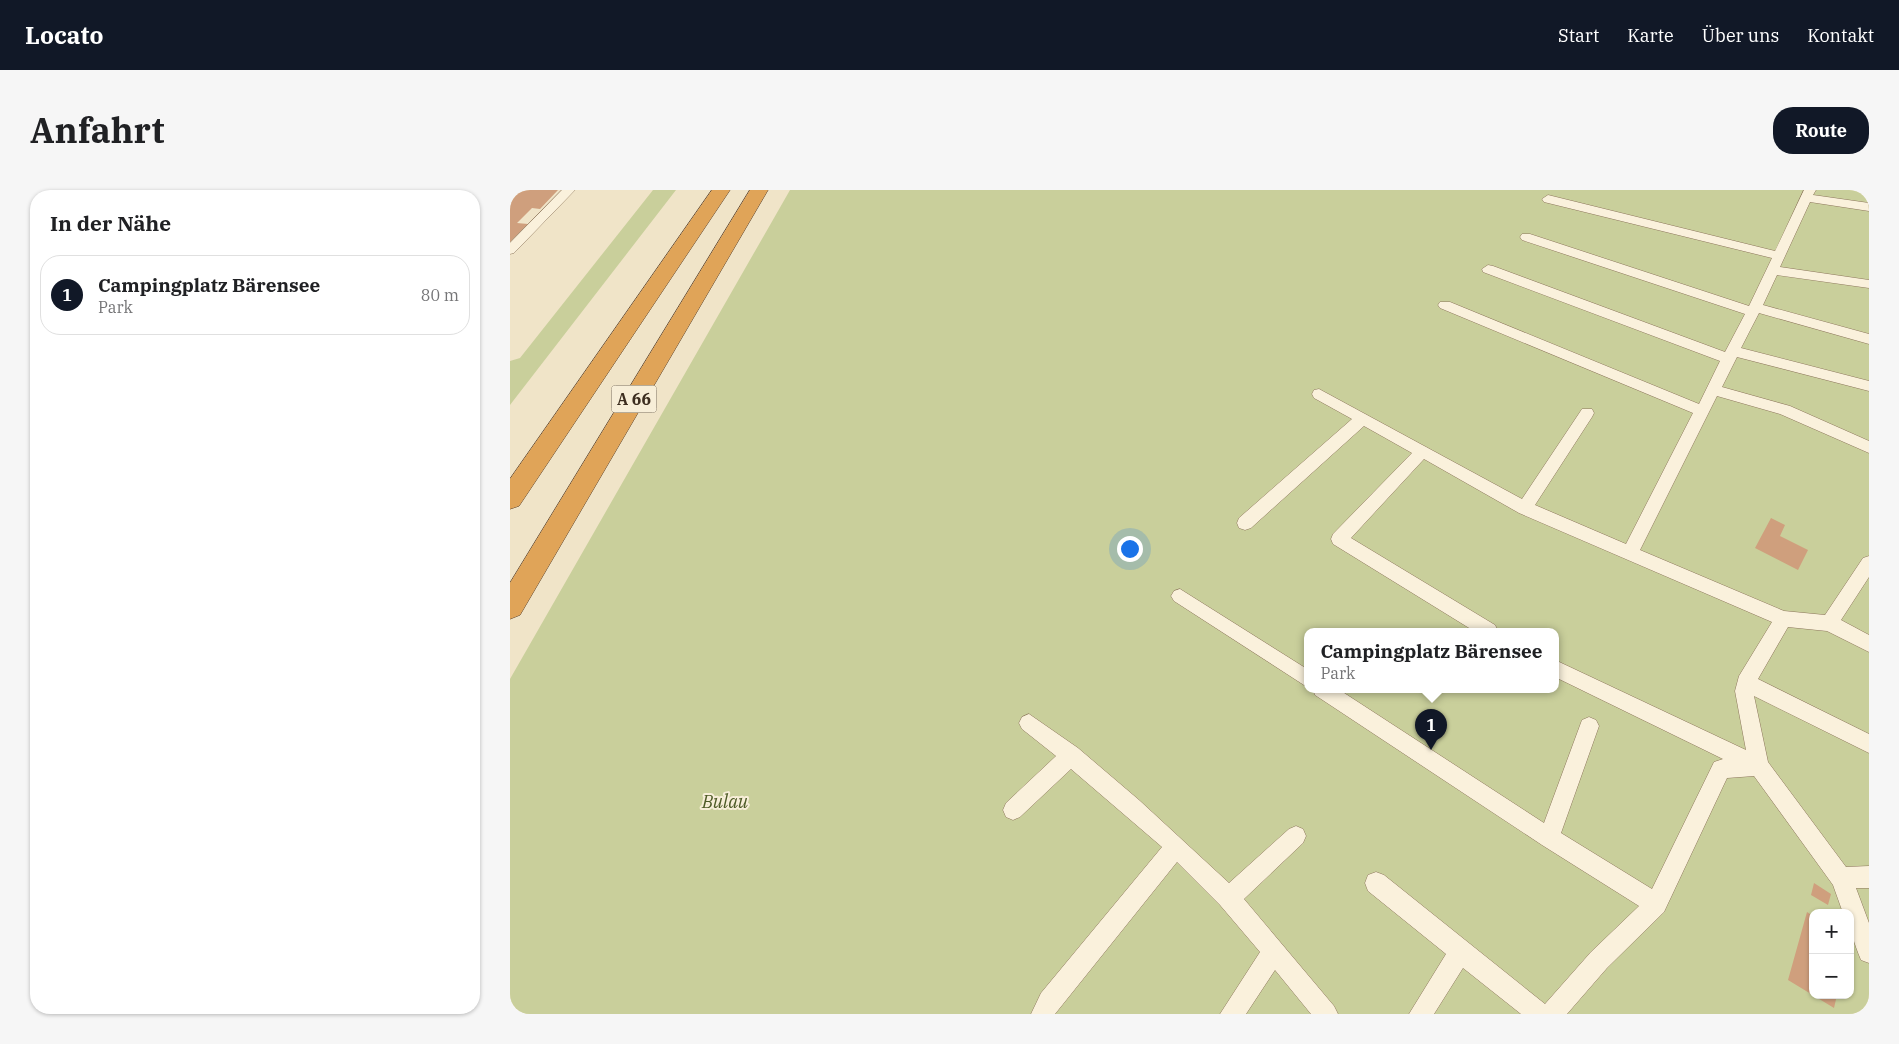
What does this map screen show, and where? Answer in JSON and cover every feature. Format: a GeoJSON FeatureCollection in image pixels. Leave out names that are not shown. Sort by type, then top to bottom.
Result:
{"type":"FeatureCollection","features":[{"type":"Feature","properties":{"kind":"highway","name":"A 66"},"geometry":{"type":"LineString","coordinates":[[510,499],[721,190]]}},
{"type":"Feature","properties":{"kind":"highway","name":"A 66"},"geometry":{"type":"LineString","coordinates":[[510,607],[759,190]]}},
{"type":"Feature","properties":{"kind":"lane"},"geometry":{"type":"LineString","coordinates":[[510,250],[570,190]]}},
{"type":"Feature","properties":{"kind":"lane"},"geometry":{"type":"LineString","coordinates":[[1630,553],[1714,390],[1808,194],[1869,207]]}},
{"type":"Feature","properties":{"kind":"lane"},"geometry":{"type":"LineString","coordinates":[[1548,199],[1778,256]]}},
{"type":"Feature","properties":{"kind":"lane"},"geometry":{"type":"LineString","coordinates":[[1526,237],[1754,309],[1869,340]]}},
{"type":"Feature","properties":{"kind":"lane"},"geometry":{"type":"LineString","coordinates":[[1488,269],[1731,355],[1869,386]]}},
{"type":"Feature","properties":{"kind":"lane"},"geometry":{"type":"LineString","coordinates":[[1772,270],[1869,284]]}},
{"type":"Feature","properties":{"kind":"lane"},"geometry":{"type":"LineString","coordinates":[[1445,305],[1702,411]]}},
{"type":"Feature","properties":{"kind":"lane"},"geometry":{"type":"LineString","coordinates":[[1714,390],[1785,410],[1869,446]]}},
{"type":"Feature","properties":{"kind":"lane"},"geometry":{"type":"LineString","coordinates":[[1319,394],[1525,508],[1783,619],[1829,624],[1869,644]]}},
{"type":"Feature","properties":{"kind":"lane"},"geometry":{"type":"LineString","coordinates":[[1525,508],[1587,412]]}},
{"type":"Feature","properties":{"kind":"lane"},"geometry":{"type":"LineString","coordinates":[[1245,523],[1364,418]]}},
{"type":"Feature","properties":{"kind":"lane"},"geometry":{"type":"LineString","coordinates":[[1423,451],[1339,539],[1484,628]]}},
{"type":"Feature","properties":{"kind":"lane"},"geometry":{"type":"LineString","coordinates":[[1829,624],[1869,563]]}},
{"type":"Feature","properties":{"kind":"lane"},"geometry":{"type":"LineString","coordinates":[[1180,596],[1304,677]]}},
{"type":"Feature","properties":{"kind":"lane"},"geometry":{"type":"LineString","coordinates":[[1783,619],[1746,682],[1744,690],[1759,766],[1841,878],[1869,952]]}},
{"type":"Feature","properties":{"kind":"lane"},"geometry":{"type":"LineString","coordinates":[[1559,670],[1759,766]]}},
{"type":"Feature","properties":{"kind":"lane"},"geometry":{"type":"LineString","coordinates":[[1746,682],[1869,744]]}},
{"type":"Feature","properties":{"kind":"lane"},"geometry":{"type":"LineString","coordinates":[[1328,693],[1549,838],[1656,904]]}},
{"type":"Feature","properties":{"kind":"lane"},"geometry":{"type":"LineString","coordinates":[[1029,723],[1125,800],[1176,846],[1228,899],[1326,1014]]}},
{"type":"Feature","properties":{"kind":"lane"},"geometry":{"type":"LineString","coordinates":[[1549,838],[1589,726]]}},
{"type":"Feature","properties":{"kind":"lane"},"geometry":{"type":"LineString","coordinates":[[1013,810],[1070,755]]}},
{"type":"Feature","properties":{"kind":"lane"},"geometry":{"type":"LineString","coordinates":[[1552,1014],[1599,960],[1656,904],[1721,769],[1759,766]]}},
{"type":"Feature","properties":{"kind":"lane"},"geometry":{"type":"LineString","coordinates":[[1228,899],[1296,836]]}},
{"type":"Feature","properties":{"kind":"lane"},"geometry":{"type":"LineString","coordinates":[[1042,1014],[1049,1001],[1176,846]]}},
{"type":"Feature","properties":{"kind":"lane"},"geometry":{"type":"LineString","coordinates":[[1841,878],[1869,877]]}},
{"type":"Feature","properties":{"kind":"lane"},"geometry":{"type":"LineString","coordinates":[[1376,883],[1539,1014]]}},
{"type":"Feature","properties":{"kind":"lane"},"geometry":{"type":"LineString","coordinates":[[1421,1014],[1461,951]]}},
{"type":"Feature","properties":{"kind":"lane"},"geometry":{"type":"LineString","coordinates":[[1232,1014],[1273,953]]}},
{"type":"Feature","properties":{"kind":"green space"},"geometry":{"type":"Polygon","coordinates":[[[653,190],[676,190],[510,405],[510,361],[520,358],[653,190]]]}},
{"type":"Feature","properties":{"kind":"green space","name":"Bulau"},"geometry":{"type":"Polygon","coordinates":[[[790,190],[1869,190],[1869,1014],[510,1014],[510,679],[790,190]]]}},
{"type":"Feature","properties":{"kind":"building"},"geometry":{"type":"Polygon","coordinates":[[[510,190],[558,190],[540,209],[532,208],[517,223],[528,224],[510,242],[510,190]]]}},
{"type":"Feature","properties":{"kind":"building"},"geometry":{"type":"Polygon","coordinates":[[[1771,518],[1785,525],[1780,536],[1808,550],[1798,570],[1755,548],[1771,518]]]}},
{"type":"Feature","properties":{"kind":"building"},"geometry":{"type":"Polygon","coordinates":[[[1814,883],[1831,894],[1828,905],[1811,895],[1814,883]]]}},
{"type":"Feature","properties":{"kind":"building"},"geometry":{"type":"Polygon","coordinates":[[[1807,912],[1809,913],[1809,993],[1788,980],[1807,912]]]}},
{"type":"Feature","properties":{"kind":"building"},"geometry":{"type":"Polygon","coordinates":[[[1819,999],[1836,999],[1834,1008],[1819,999]]]}},
{"type":"Feature","properties":{"kind":"place","name":"Campingplatz Bärensee"},"geometry":{"type":"Point","coordinates":[1431,750]}}]}
